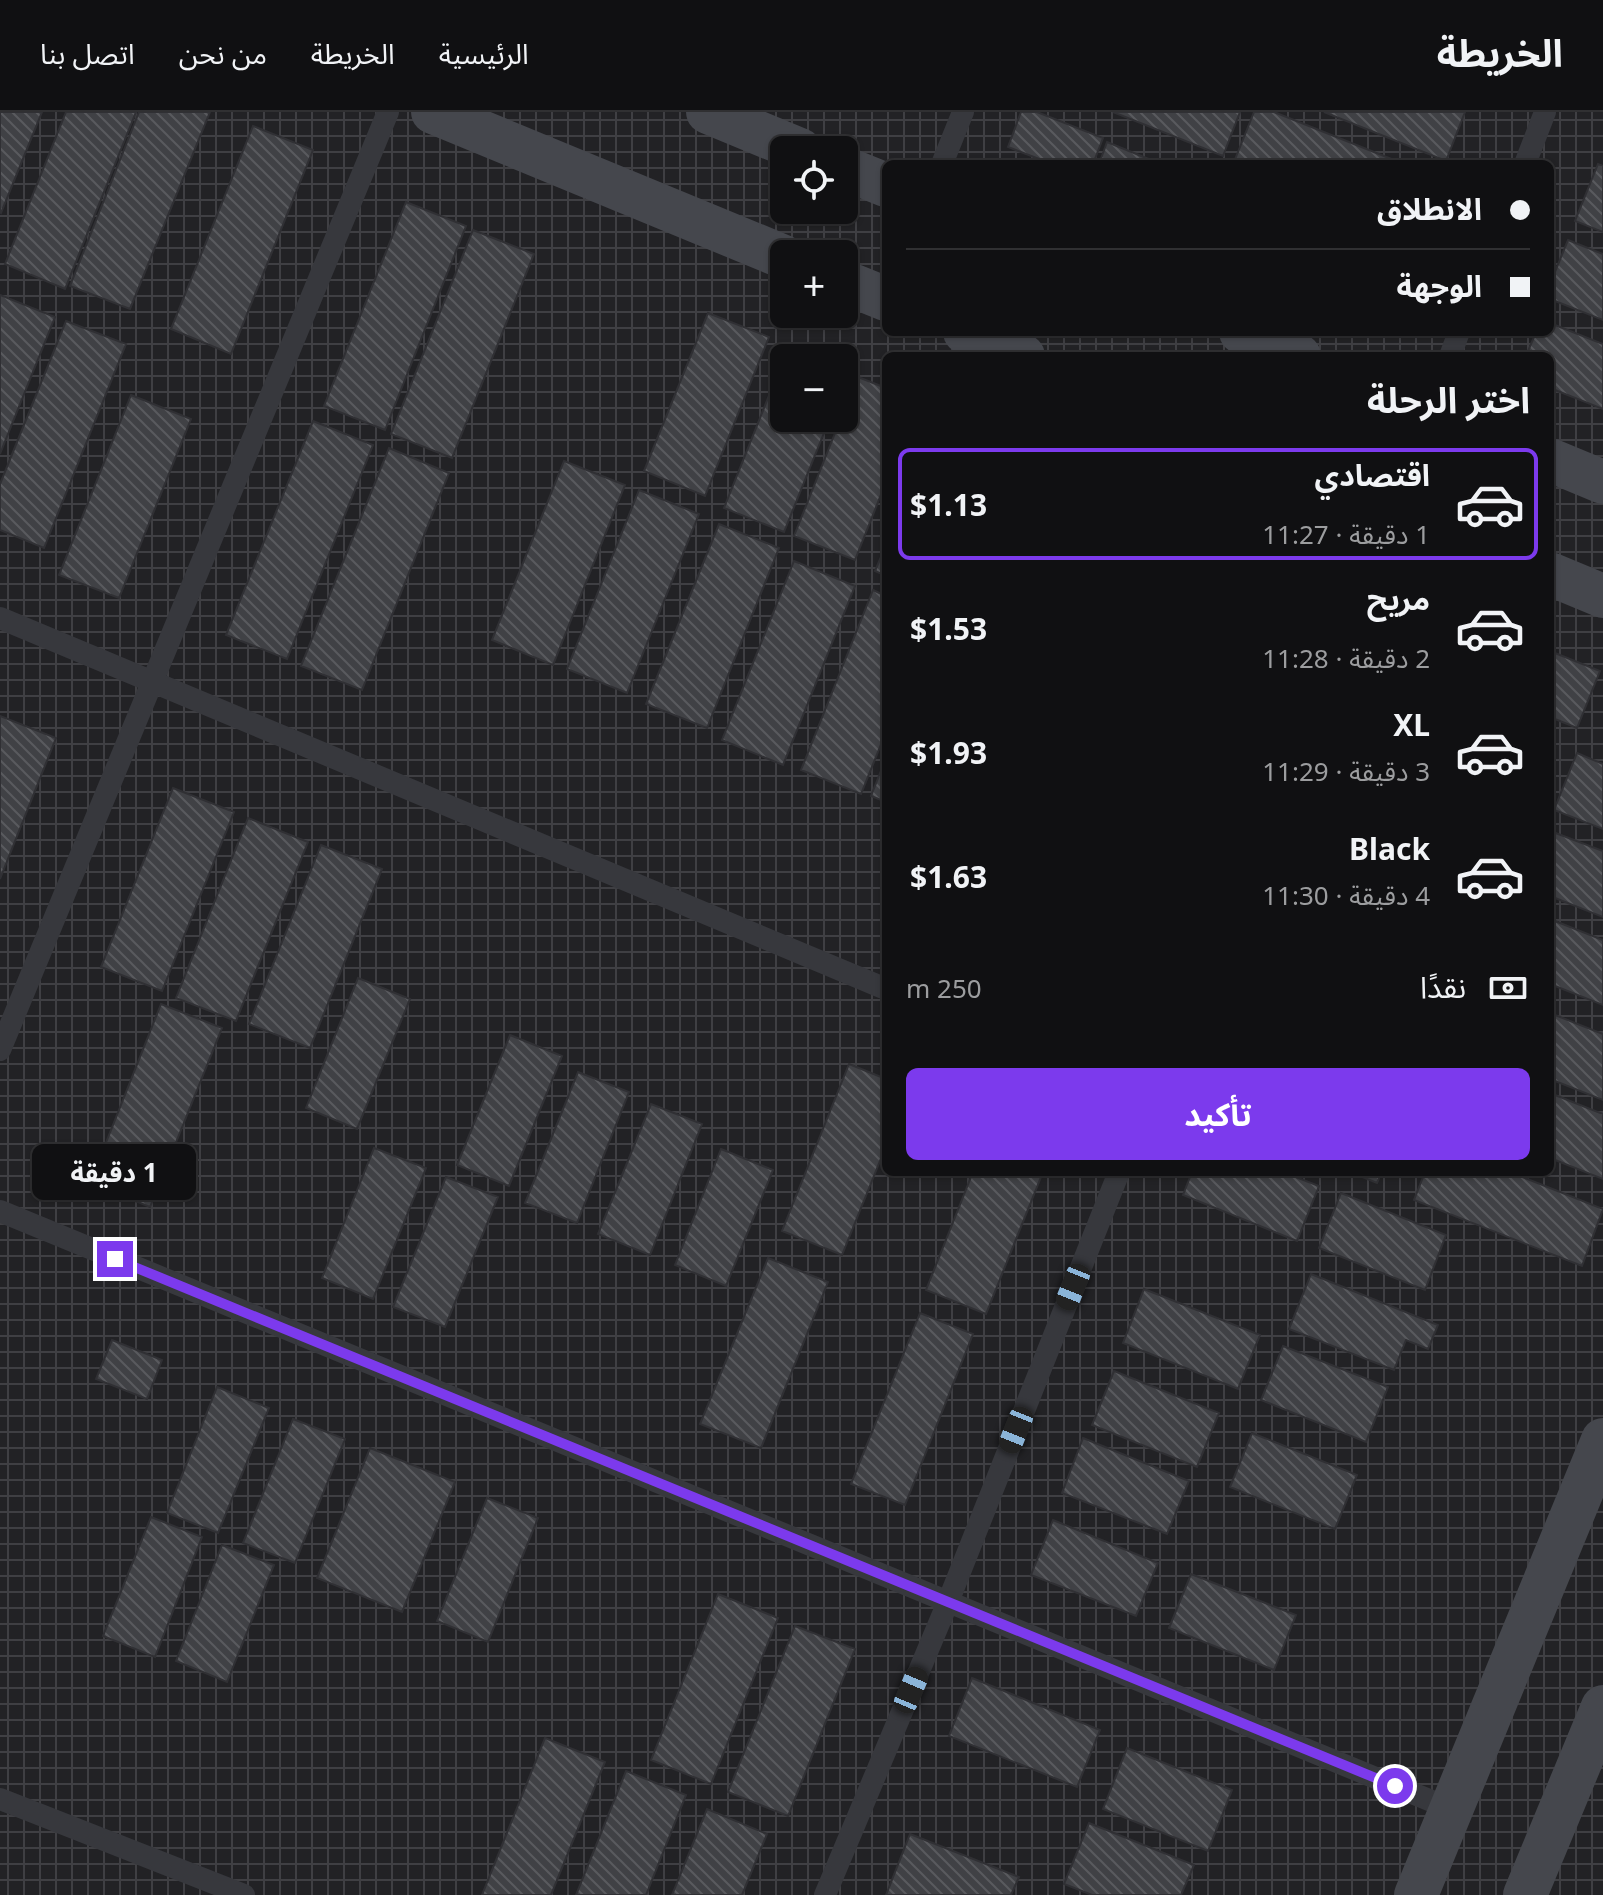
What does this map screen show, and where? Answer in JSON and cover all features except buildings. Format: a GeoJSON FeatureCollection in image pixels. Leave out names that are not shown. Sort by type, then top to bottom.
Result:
{"type":"FeatureCollection","features":[{"type":"Feature","properties":{"kind":"street"},"geometry":{"type":"LineString","coordinates":[[433,112],[770,251]]}},
{"type":"Feature","properties":{"kind":"street"},"geometry":{"type":"LineString","coordinates":[[708,112],[770,138]]}},
{"type":"Feature","properties":{"kind":"street"},"geometry":{"type":"LineString","coordinates":[[858,174],[882,183]]}},
{"type":"Feature","properties":{"kind":"street"},"geometry":{"type":"LineString","coordinates":[[858,288],[882,297]]}},
{"type":"Feature","properties":{"kind":"street"},"geometry":{"type":"LineString","coordinates":[[975,336],[1013,352]]}},
{"type":"Feature","properties":{"kind":"street"},"geometry":{"type":"LineString","coordinates":[[1251,336],[1289,352]]}},
{"type":"Feature","properties":{"kind":"street"},"geometry":{"type":"LineString","coordinates":[[1554,462],[1603,482]]}},
{"type":"Feature","properties":{"kind":"street"},"geometry":{"type":"LineString","coordinates":[[1554,576],[1603,596]]}},
{"type":"Feature","properties":{"kind":"street"},"geometry":{"type":"LineString","coordinates":[[1416,1895],[1603,1440]]}},
{"type":"Feature","properties":{"kind":"street"},"geometry":{"type":"LineString","coordinates":[[1525,1895],[1603,1707]]}},
{"type":"Feature","properties":{"kind":"lane"},"geometry":{"type":"LineString","coordinates":[[0,1050],[388,112]]}},
{"type":"Feature","properties":{"kind":"lane"},"geometry":{"type":"LineString","coordinates":[[944,160],[963,112]]}},
{"type":"Feature","properties":{"kind":"lane"},"geometry":{"type":"LineString","coordinates":[[1527,160],[1545,112]]}},
{"type":"Feature","properties":{"kind":"lane"},"geometry":{"type":"LineString","coordinates":[[0,618],[882,987]]}},
{"type":"Feature","properties":{"kind":"lane"},"geometry":{"type":"LineString","coordinates":[[825,1895],[948,1602],[1117,1176]]}},
{"type":"Feature","properties":{"kind":"lane"},"geometry":{"type":"LineString","coordinates":[[0,1211],[1451,1809]]}},
{"type":"Feature","properties":{"kind":"lane"},"geometry":{"type":"LineString","coordinates":[[0,1799],[244,1895]]}},
{"type":"Feature","properties":{"kind":"shaded area"},"geometry":{"type":"Polygon","coordinates":[[[0,112],[1603,112],[1603,1895],[0,1895],[0,112]]]}},
{"type":"Feature","properties":{"kind":"route"},"geometry":{"type":"LineString","coordinates":[[115,1259],[1395,1786]]}}]}
